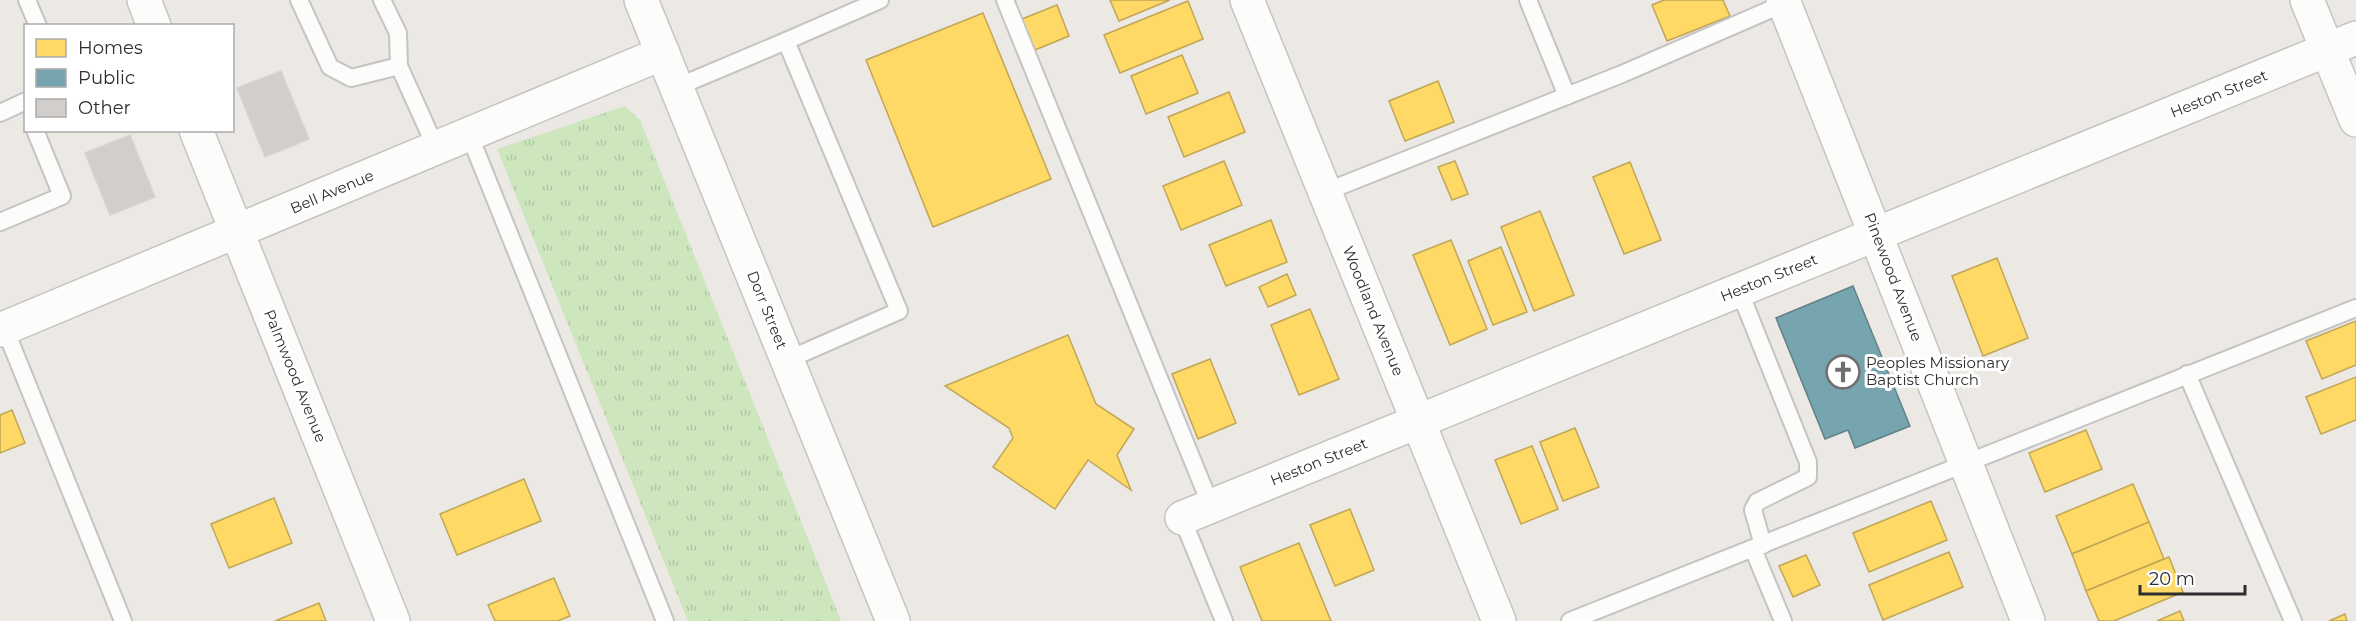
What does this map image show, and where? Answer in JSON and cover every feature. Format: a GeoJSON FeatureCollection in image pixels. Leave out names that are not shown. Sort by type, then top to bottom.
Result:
{"type":"FeatureCollection","features":[{"type":"Feature","properties":{"kind":"street"},"geometry":{"type":"LineString","coordinates":[[144,0],[153,24]]}},
{"type":"Feature","properties":{"kind":"street","name":"Dorr Street"},"geometry":{"type":"LineString","coordinates":[[641,0],[893,621]]}},
{"type":"Feature","properties":{"kind":"street","name":"Woodland Avenue"},"geometry":{"type":"LineString","coordinates":[[1247,0],[1499,621]]}},
{"type":"Feature","properties":{"kind":"street"},"geometry":{"type":"LineString","coordinates":[[2307,0],[2342,44],[2356,120]]}},
{"type":"Feature","properties":{"kind":"street","name":"Pinewood Avenue"},"geometry":{"type":"LineString","coordinates":[[1787,1],[1965,465],[2028,621]]}},
{"type":"Feature","properties":{"kind":"street","name":"Heston Street"},"geometry":{"type":"LineString","coordinates":[[1197,512],[2342,44]]}},
{"type":"Feature","properties":{"kind":"street","name":"Bell Avenue"},"geometry":{"type":"LineString","coordinates":[[1,325],[237,232],[663,53]]}},
{"type":"Feature","properties":{"kind":"street","name":"Palmwood Avenue"},"geometry":{"type":"LineString","coordinates":[[197,132],[393,621]]}},
{"type":"Feature","properties":{"kind":"lane"},"geometry":{"type":"LineString","coordinates":[[27,0],[37,24]]}},
{"type":"Feature","properties":{"kind":"lane"},"geometry":{"type":"LineString","coordinates":[[299,0],[330,67],[351,78],[399,66]]}},
{"type":"Feature","properties":{"kind":"lane"},"geometry":{"type":"LineString","coordinates":[[382,0],[398,33],[399,66],[436,148]]}},
{"type":"Feature","properties":{"kind":"lane"},"geometry":{"type":"LineString","coordinates":[[677,87],[880,0]]}},
{"type":"Feature","properties":{"kind":"lane"},"geometry":{"type":"LineString","coordinates":[[1005,0],[1197,512],[1224,621]]}},
{"type":"Feature","properties":{"kind":"lane"},"geometry":{"type":"LineString","coordinates":[[1528,0],[1567,96]]}},
{"type":"Feature","properties":{"kind":"lane"},"geometry":{"type":"LineString","coordinates":[[1325,192],[1567,96],[1787,1]]}},
{"type":"Feature","properties":{"kind":"lane"},"geometry":{"type":"LineString","coordinates":[[786,41],[899,311],[787,360]]}},
{"type":"Feature","properties":{"kind":"lane"},"geometry":{"type":"LineString","coordinates":[[0,112],[24,104]]}},
{"type":"Feature","properties":{"kind":"lane"},"geometry":{"type":"LineString","coordinates":[[0,222],[62,196],[36,132]]}},
{"type":"Feature","properties":{"kind":"lane"},"geometry":{"type":"LineString","coordinates":[[469,134],[665,621]]}},
{"type":"Feature","properties":{"kind":"lane"},"geometry":{"type":"LineString","coordinates":[[1739,290],[1808,462],[1808,477],[1757,502],[1753,510],[1758,547],[1783,621]]}},
{"type":"Feature","properties":{"kind":"lane"},"geometry":{"type":"LineString","coordinates":[[1570,621],[2356,308]]}},
{"type":"Feature","properties":{"kind":"lane"},"geometry":{"type":"LineString","coordinates":[[1,325],[123,621]]}},
{"type":"Feature","properties":{"kind":"lane"},"geometry":{"type":"LineString","coordinates":[[2187,374],[2293,621]]}},
{"type":"Feature","properties":{"kind":"green space"},"geometry":{"type":"Polygon","coordinates":[[[625,106],[640,120],[841,621],[688,621],[497,149],[625,106]]]}},
{"type":"Feature","properties":{"kind":"building: Homes"},"geometry":{"type":"Polygon","coordinates":[[[1110,0],[1170,0],[1119,21],[1110,0]]]}},
{"type":"Feature","properties":{"kind":"building: Homes"},"geometry":{"type":"Polygon","coordinates":[[[1664,0],[1723,0],[1730,16],[1667,41],[1652,5],[1664,0]]]}},
{"type":"Feature","properties":{"kind":"building: Homes"},"geometry":{"type":"Polygon","coordinates":[[[1188,1],[1203,39],[1120,73],[1104,35],[1188,1]]]}},
{"type":"Feature","properties":{"kind":"building: Homes"},"geometry":{"type":"Polygon","coordinates":[[[1057,5],[1069,36],[1035,50],[1022,19],[1057,5]]]}},
{"type":"Feature","properties":{"kind":"building: Homes"},"geometry":{"type":"Polygon","coordinates":[[[983,13],[1051,179],[933,227],[866,60],[983,13]]]}},
{"type":"Feature","properties":{"kind":"building: Homes"},"geometry":{"type":"Polygon","coordinates":[[[1182,55],[1198,93],[1146,114],[1131,76],[1182,55]]]}},
{"type":"Feature","properties":{"kind":"building: Homes"},"geometry":{"type":"Polygon","coordinates":[[[1438,81],[1454,122],[1405,141],[1389,101],[1438,81]]]}},
{"type":"Feature","properties":{"kind":"building: Homes"},"geometry":{"type":"Polygon","coordinates":[[[1229,92],[1245,132],[1184,157],[1168,117],[1229,92]]]}},
{"type":"Feature","properties":{"kind":"building: Homes"},"geometry":{"type":"Polygon","coordinates":[[[1224,161],[1242,205],[1181,230],[1163,186],[1224,161]]]}},
{"type":"Feature","properties":{"kind":"building: Homes"},"geometry":{"type":"Polygon","coordinates":[[[1455,161],[1468,194],[1452,200],[1438,167],[1455,161]]]}},
{"type":"Feature","properties":{"kind":"building: Homes"},"geometry":{"type":"Polygon","coordinates":[[[1630,162],[1661,240],[1624,254],[1593,177],[1630,162]]]}},
{"type":"Feature","properties":{"kind":"building: Homes"},"geometry":{"type":"Polygon","coordinates":[[[1540,211],[1574,295],[1534,311],[1501,227],[1540,211]]]}},
{"type":"Feature","properties":{"kind":"building: Homes"},"geometry":{"type":"Polygon","coordinates":[[[1271,220],[1287,262],[1226,286],[1209,245],[1271,220]]]}},
{"type":"Feature","properties":{"kind":"building: Homes"},"geometry":{"type":"Polygon","coordinates":[[[1451,240],[1487,329],[1450,345],[1413,255],[1451,240]]]}},
{"type":"Feature","properties":{"kind":"building: Homes"},"geometry":{"type":"Polygon","coordinates":[[[1501,247],[1527,312],[1493,325],[1468,261],[1501,247]]]}},
{"type":"Feature","properties":{"kind":"building: Homes"},"geometry":{"type":"Polygon","coordinates":[[[1997,258],[2028,338],[1983,356],[1952,276],[1997,258]]]}},
{"type":"Feature","properties":{"kind":"building: Homes"},"geometry":{"type":"Polygon","coordinates":[[[1287,274],[1296,295],[1268,307],[1259,287],[1287,274]]]}},
{"type":"Feature","properties":{"kind":"building: Homes"},"geometry":{"type":"Polygon","coordinates":[[[1310,309],[1339,379],[1299,395],[1271,325],[1310,309]]]}},
{"type":"Feature","properties":{"kind":"building: Homes"},"geometry":{"type":"Polygon","coordinates":[[[2356,321],[2356,365],[2322,379],[2306,341],[2356,321]]]}},
{"type":"Feature","properties":{"kind":"building: Homes"},"geometry":{"type":"Polygon","coordinates":[[[1068,335],[1096,404],[1134,429],[1117,455],[1131,490],[1088,460],[1055,509],[993,467],[1013,438],[1009,428],[945,386],[1068,335]]]}},
{"type":"Feature","properties":{"kind":"building: Homes"},"geometry":{"type":"Polygon","coordinates":[[[1210,359],[1236,423],[1198,439],[1172,374],[1210,359]]]}},
{"type":"Feature","properties":{"kind":"building: Homes"},"geometry":{"type":"Polygon","coordinates":[[[2356,377],[2356,420],[2321,434],[2306,397],[2356,377]]]}},
{"type":"Feature","properties":{"kind":"building: Homes"},"geometry":{"type":"Polygon","coordinates":[[[12,410],[25,443],[0,453],[0,415],[12,410]]]}},
{"type":"Feature","properties":{"kind":"building: Homes"},"geometry":{"type":"Polygon","coordinates":[[[1575,428],[1599,487],[1563,501],[1540,442],[1575,428]]]}},
{"type":"Feature","properties":{"kind":"building: Homes"},"geometry":{"type":"Polygon","coordinates":[[[2086,430],[2102,469],[2045,492],[2029,453],[2086,430]]]}},
{"type":"Feature","properties":{"kind":"building: Homes"},"geometry":{"type":"Polygon","coordinates":[[[1532,446],[1558,509],[1521,524],[1495,460],[1532,446]]]}},
{"type":"Feature","properties":{"kind":"building: Homes"},"geometry":{"type":"Polygon","coordinates":[[[524,479],[541,521],[457,555],[440,514],[524,479]]]}},
{"type":"Feature","properties":{"kind":"building: Homes"},"geometry":{"type":"Polygon","coordinates":[[[2133,484],[2149,522],[2072,554],[2056,516],[2133,484]]]}},
{"type":"Feature","properties":{"kind":"building: Homes"},"geometry":{"type":"Polygon","coordinates":[[[274,498],[292,543],[229,568],[211,524],[274,498]]]}},
{"type":"Feature","properties":{"kind":"building: Homes"},"geometry":{"type":"Polygon","coordinates":[[[1931,501],[1947,540],[1869,572],[1853,533],[1931,501]]]}},
{"type":"Feature","properties":{"kind":"building: Homes"},"geometry":{"type":"Polygon","coordinates":[[[1350,509],[1374,570],[1335,586],[1310,525],[1350,509]]]}},
{"type":"Feature","properties":{"kind":"building: Homes"},"geometry":{"type":"Polygon","coordinates":[[[2149,522],[2164,559],[2086,591],[2072,554],[2149,522]]]}},
{"type":"Feature","properties":{"kind":"building: Homes"},"geometry":{"type":"Polygon","coordinates":[[[1299,543],[1331,621],[1262,621],[1240,567],[1299,543]]]}},
{"type":"Feature","properties":{"kind":"building: Homes"},"geometry":{"type":"Polygon","coordinates":[[[1949,552],[1963,587],[1883,620],[1869,585],[1949,552]]]}},
{"type":"Feature","properties":{"kind":"building: Homes"},"geometry":{"type":"Polygon","coordinates":[[[1806,555],[1820,585],[1793,597],[1779,566],[1806,555]]]}},
{"type":"Feature","properties":{"kind":"building: Homes"},"geometry":{"type":"Polygon","coordinates":[[[2169,557],[2183,592],[2114,621],[2099,621],[2086,591],[2169,557]]]}},
{"type":"Feature","properties":{"kind":"building: Homes"},"geometry":{"type":"Polygon","coordinates":[[[554,578],[570,616],[558,621],[495,621],[488,605],[554,578]]]}},
{"type":"Feature","properties":{"kind":"building: Homes"},"geometry":{"type":"Polygon","coordinates":[[[319,603],[326,621],[275,621],[319,603]]]}},
{"type":"Feature","properties":{"kind":"building: Homes"},"geometry":{"type":"Polygon","coordinates":[[[2180,611],[2184,621],[2157,621],[2180,611]]]}},
{"type":"Feature","properties":{"kind":"building: Homes"},"geometry":{"type":"Polygon","coordinates":[[[2345,614],[2347,621],[2329,621],[2345,614]]]}},
{"type":"Feature","properties":{"kind":"building: Public","name":"Peoples Missionary Baptist Church"},"geometry":{"type":"Polygon","coordinates":[[[1853,286],[1910,426],[1855,448],[1848,430],[1825,439],[1776,318],[1853,286]]]}},
{"type":"Feature","properties":{"kind":"building: Other"},"geometry":{"type":"Polygon","coordinates":[[[281,71],[309,139],[265,157],[237,88],[281,71]]]}},
{"type":"Feature","properties":{"kind":"building: Other"},"geometry":{"type":"Polygon","coordinates":[[[130,135],[155,197],[110,215],[85,153],[130,135]]]}},
{"type":"Feature","properties":{"kind":"place","name":"Peoples Missionary Baptist Church"},"geometry":{"type":"Point","coordinates":[1843,372]}}]}
